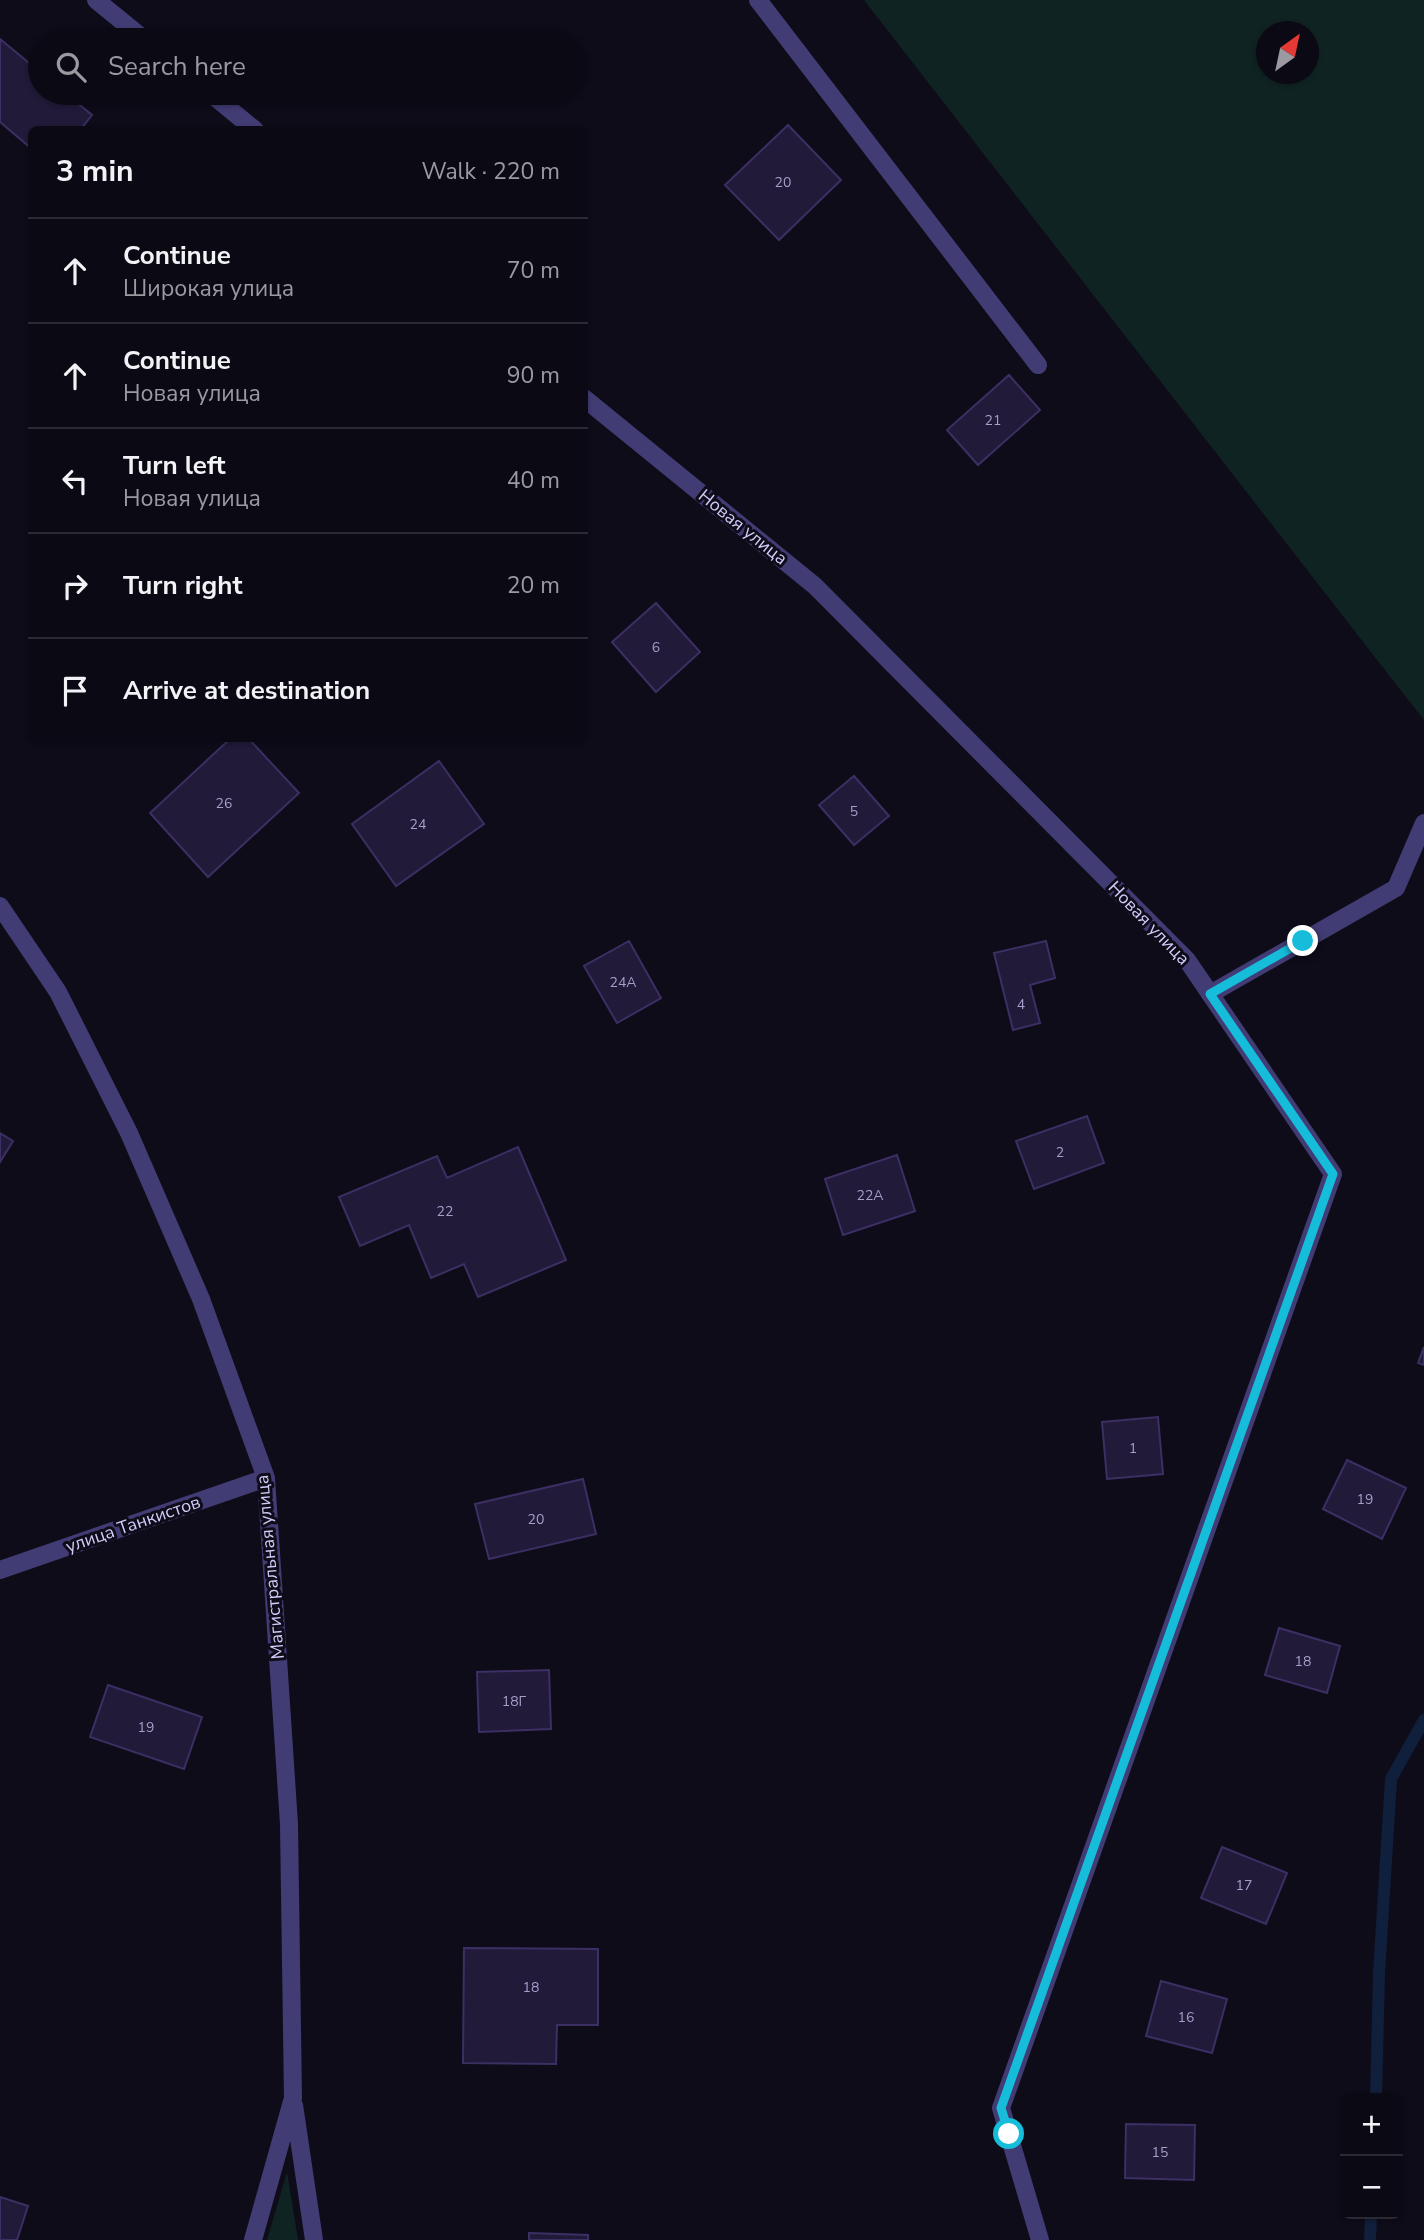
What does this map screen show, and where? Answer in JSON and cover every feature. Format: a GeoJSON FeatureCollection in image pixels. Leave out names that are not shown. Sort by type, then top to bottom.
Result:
{"type":"FeatureCollection","features":[{"type":"Feature","properties":{"kind":"street"},"geometry":{"type":"LineString","coordinates":[[96,0],[130,28]]}},
{"type":"Feature","properties":{"kind":"street"},"geometry":{"type":"LineString","coordinates":[[758,0],[1038,365]]}},
{"type":"Feature","properties":{"kind":"street"},"geometry":{"type":"LineString","coordinates":[[225,105],[250,126]]}},
{"type":"Feature","properties":{"kind":"street","name":"Новая улица"},"geometry":{"type":"LineString","coordinates":[[588,401],[815,586],[1187,960],[1333,1174],[1001,2108],[1040,2240]]}},
{"type":"Feature","properties":{"kind":"street"},"geometry":{"type":"LineString","coordinates":[[1210,994],[1396,888],[1424,823]]}},
{"type":"Feature","properties":{"kind":"street","name":"Магистральная улица"},"geometry":{"type":"LineString","coordinates":[[0,906],[58,992],[129,1133],[201,1299],[266,1478],[289,1824],[293,2098],[253,2240]]}},
{"type":"Feature","properties":{"kind":"street","name":"улица Танкистов"},"geometry":{"type":"LineString","coordinates":[[0,1570],[266,1478]]}},
{"type":"Feature","properties":{"kind":"street"},"geometry":{"type":"LineString","coordinates":[[293,2098],[314,2240]]}},
{"type":"Feature","properties":{"kind":"green space"},"geometry":{"type":"Polygon","coordinates":[[[864,0],[1424,0],[1424,720],[864,0]]]}},
{"type":"Feature","properties":{"kind":"green space"},"geometry":{"type":"Polygon","coordinates":[[[287,2172],[298,2240],[267,2240],[287,2172]]]}},
{"type":"Feature","properties":{"kind":"building"},"geometry":{"type":"Polygon","coordinates":[[[0,39],[28,62],[28,105],[80,105],[92,115],[83,126],[28,126],[28,146],[0,122],[0,39]]]}},
{"type":"Feature","properties":{"kind":"building"},"geometry":{"type":"Polygon","coordinates":[[[788,125],[841,180],[779,240],[725,185],[788,125]]]}},
{"type":"Feature","properties":{"kind":"building"},"geometry":{"type":"Polygon","coordinates":[[[1009,375],[1040,410],[978,465],[947,430],[1009,375]]]}},
{"type":"Feature","properties":{"kind":"building"},"geometry":{"type":"Polygon","coordinates":[[[656,603],[700,652],[656,692],[612,642],[656,603]]]}},
{"type":"Feature","properties":{"kind":"building"},"geometry":{"type":"Polygon","coordinates":[[[227,742],[252,742],[299,793],[208,877],[150,813],[227,742]]]}},
{"type":"Feature","properties":{"kind":"building"},"geometry":{"type":"Polygon","coordinates":[[[439,761],[484,824],[396,886],[352,824],[439,761]]]}},
{"type":"Feature","properties":{"kind":"building"},"geometry":{"type":"Polygon","coordinates":[[[854,776],[889,816],[854,845],[819,805],[854,776]]]}},
{"type":"Feature","properties":{"kind":"building"},"geometry":{"type":"Polygon","coordinates":[[[629,941],[661,998],[617,1023],[584,966],[629,941]]]}},
{"type":"Feature","properties":{"kind":"building"},"geometry":{"type":"Polygon","coordinates":[[[1046,941],[1055,978],[1030,985],[1040,1023],[1013,1030],[994,953],[1046,941]]]}},
{"type":"Feature","properties":{"kind":"building"},"geometry":{"type":"Polygon","coordinates":[[[1087,1116],[1104,1163],[1034,1189],[1016,1141],[1087,1116]]]}},
{"type":"Feature","properties":{"kind":"building"},"geometry":{"type":"Polygon","coordinates":[[[0,1133],[13,1141],[0,1162],[0,1133]]]}},
{"type":"Feature","properties":{"kind":"building"},"geometry":{"type":"Polygon","coordinates":[[[518,1147],[566,1260],[478,1297],[464,1264],[431,1278],[409,1225],[360,1246],[339,1197],[437,1156],[447,1178],[518,1147]]]}},
{"type":"Feature","properties":{"kind":"building"},"geometry":{"type":"Polygon","coordinates":[[[897,1155],[915,1211],[843,1235],[825,1179],[897,1155]]]}},
{"type":"Feature","properties":{"kind":"building"},"geometry":{"type":"Polygon","coordinates":[[[1424,1347],[1424,1365],[1418,1363],[1424,1347]]]}},
{"type":"Feature","properties":{"kind":"building"},"geometry":{"type":"Polygon","coordinates":[[[1158,1417],[1163,1474],[1107,1479],[1102,1422],[1158,1417]]]}},
{"type":"Feature","properties":{"kind":"building"},"geometry":{"type":"Polygon","coordinates":[[[1347,1460],[1406,1488],[1382,1539],[1323,1509],[1347,1460]]]}},
{"type":"Feature","properties":{"kind":"building"},"geometry":{"type":"Polygon","coordinates":[[[583,1479],[596,1534],[489,1559],[475,1504],[583,1479]]]}},
{"type":"Feature","properties":{"kind":"building"},"geometry":{"type":"Polygon","coordinates":[[[1279,1628],[1340,1646],[1327,1693],[1265,1675],[1279,1628]]]}},
{"type":"Feature","properties":{"kind":"building"},"geometry":{"type":"Polygon","coordinates":[[[549,1670],[551,1729],[479,1732],[477,1672],[549,1670]]]}},
{"type":"Feature","properties":{"kind":"building"},"geometry":{"type":"Polygon","coordinates":[[[108,1685],[202,1717],[184,1769],[90,1737],[108,1685]]]}},
{"type":"Feature","properties":{"kind":"building"},"geometry":{"type":"Polygon","coordinates":[[[1222,1847],[1287,1873],[1266,1924],[1201,1898],[1222,1847]]]}},
{"type":"Feature","properties":{"kind":"building"},"geometry":{"type":"Polygon","coordinates":[[[464,1948],[598,1949],[598,2025],[557,2025],[556,2064],[463,2063],[464,1948]]]}},
{"type":"Feature","properties":{"kind":"building"},"geometry":{"type":"Polygon","coordinates":[[[1161,1981],[1227,1999],[1212,2053],[1146,2036],[1161,1981]]]}},
{"type":"Feature","properties":{"kind":"building"},"geometry":{"type":"Polygon","coordinates":[[[1126,2124],[1195,2125],[1194,2180],[1125,2178],[1126,2124]]]}},
{"type":"Feature","properties":{"kind":"building"},"geometry":{"type":"Polygon","coordinates":[[[0,2197],[28,2206],[17,2240],[0,2240],[0,2197]]]}},
{"type":"Feature","properties":{"kind":"building"},"geometry":{"type":"Polygon","coordinates":[[[529,2233],[588,2235],[588,2240],[529,2240],[529,2233]]]}},
{"type":"Feature","properties":{"kind":"waterway"},"geometry":{"type":"LineString","coordinates":[[1376,2093],[1379,1974],[1391,1779],[1424,1720]]}},
{"type":"Feature","properties":{"kind":"waterway"},"geometry":{"type":"LineString","coordinates":[[1370,2240],[1371,2219]]}},
{"type":"Feature","properties":{"kind":"route"},"geometry":{"type":"LineString","coordinates":[[1009,2134],[1001,2108],[1333,1174],[1210,994],[1303,941]]}}]}
